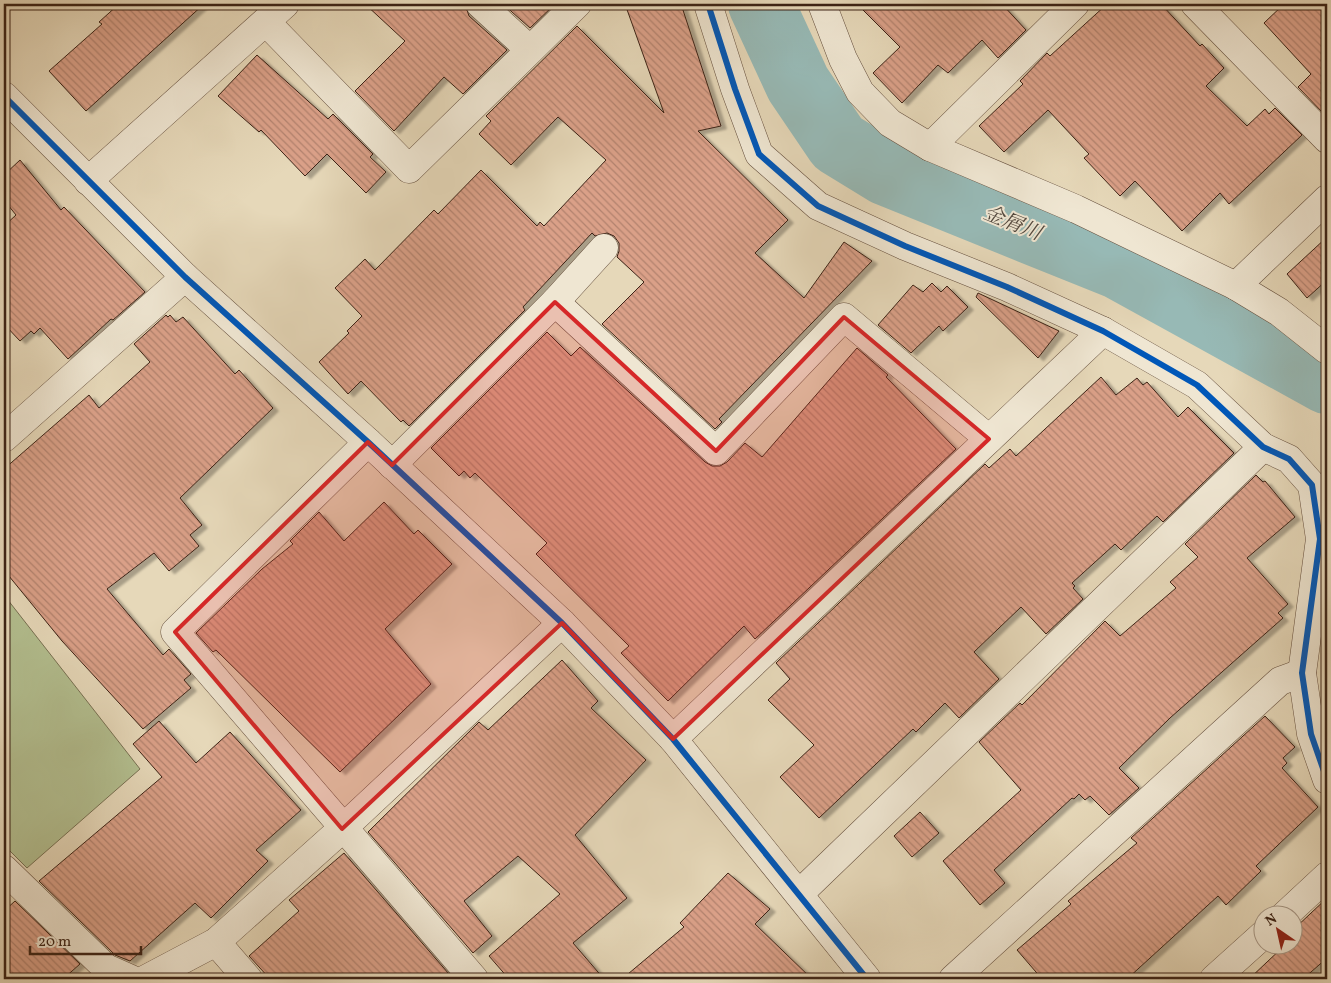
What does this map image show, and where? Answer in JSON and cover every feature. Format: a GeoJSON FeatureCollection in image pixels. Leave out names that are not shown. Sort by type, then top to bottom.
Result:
{"type":"FeatureCollection","features":[{"type":"Feature","properties":{"kind":"street"},"geometry":{"type":"LineString","coordinates":[[480,4],[528,49]]}},
{"type":"Feature","properties":{"kind":"street"},"geometry":{"type":"LineString","coordinates":[[88,181],[276,13],[409,169],[528,49],[577,4]]}},
{"type":"Feature","properties":{"kind":"street"},"geometry":{"type":"LineString","coordinates":[[708,4],[735,89],[759,154],[818,206],[905,246],[1007,287],[1103,331],[1197,385],[1264,447],[1289,459],[1312,486],[1320,539],[1302,673],[1311,734],[1327,780]]}},
{"type":"Feature","properties":{"kind":"street"},"geometry":{"type":"LineString","coordinates":[[822,4],[843,59],[860,92],[890,123],[930,147],[1076,209],[1236,286],[1279,312],[1327,350]]}},
{"type":"Feature","properties":{"kind":"street"},"geometry":{"type":"LineString","coordinates":[[930,147],[1075,4]]}},
{"type":"Feature","properties":{"kind":"street"},"geometry":{"type":"LineString","coordinates":[[1195,4],[1327,138]]}},
{"type":"Feature","properties":{"kind":"street"},"geometry":{"type":"LineString","coordinates":[[4,96],[185,277],[368,442],[562,623],[673,739],[867,979]]}},
{"type":"Feature","properties":{"kind":"street"},"geometry":{"type":"LineString","coordinates":[[1236,286],[1327,199]]}},
{"type":"Feature","properties":{"kind":"street"},"geometry":{"type":"LineString","coordinates":[[392,465],[555,302],[604,248]]}},
{"type":"Feature","properties":{"kind":"street"},"geometry":{"type":"LineString","coordinates":[[4,438],[185,277]]}},
{"type":"Feature","properties":{"kind":"street"},"geometry":{"type":"LineString","coordinates":[[555,302],[716,451],[844,316],[989,439]]}},
{"type":"Feature","properties":{"kind":"street"},"geometry":{"type":"LineString","coordinates":[[673,739],[1103,331]]}},
{"type":"Feature","properties":{"kind":"street"},"geometry":{"type":"LineString","coordinates":[[368,442],[175,632],[342,829],[474,979]]}},
{"type":"Feature","properties":{"kind":"street"},"geometry":{"type":"LineString","coordinates":[[799,894],[1264,447]]}},
{"type":"Feature","properties":{"kind":"street"},"geometry":{"type":"LineString","coordinates":[[146,979],[216,942],[342,829],[562,623]]}},
{"type":"Feature","properties":{"kind":"street"},"geometry":{"type":"LineString","coordinates":[[953,979],[1280,681],[1302,673]]}},
{"type":"Feature","properties":{"kind":"street"},"geometry":{"type":"LineString","coordinates":[[4,869],[106,968],[132,979]]}},
{"type":"Feature","properties":{"kind":"street"},"geometry":{"type":"LineString","coordinates":[[1295,906],[1327,876]]}},
{"type":"Feature","properties":{"kind":"street"},"geometry":{"type":"LineString","coordinates":[[216,942],[248,979]]}},
{"type":"Feature","properties":{"kind":"street"},"geometry":{"type":"LineString","coordinates":[[1214,979],[1254,943]]}},
{"type":"Feature","properties":{"kind":"highlighted area"},"geometry":{"type":"Polygon","coordinates":[[[555,302],[716,451],[844,317],[989,439],[673,739],[562,623],[342,829],[175,632],[368,442],[392,465],[555,302]]]}},
{"type":"Feature","properties":{"kind":"green space"},"geometry":{"type":"Polygon","coordinates":[[[4,595],[140,769],[27,868],[4,845],[4,595]]]}},
{"type":"Feature","properties":{"kind":"building"},"geometry":{"type":"Polygon","coordinates":[[[119,4],[204,4],[86,111],[49,71],[102,24],[99,22],[119,4]]]}},
{"type":"Feature","properties":{"kind":"building"},"geometry":{"type":"Polygon","coordinates":[[[365,4],[465,4],[469,16],[507,50],[463,94],[444,77],[394,131],[355,91],[405,41],[365,4]]]}},
{"type":"Feature","properties":{"kind":"building"},"geometry":{"type":"Polygon","coordinates":[[[503,4],[555,4],[530,28],[503,4]]]}},
{"type":"Feature","properties":{"kind":"building"},"geometry":{"type":"Polygon","coordinates":[[[625,4],[681,4],[721,126],[698,131],[788,220],[755,253],[804,298],[844,242],[872,261],[719,419],[722,422],[715,429],[602,324],[644,282],[617,257],[619,243],[614,236],[607,233],[595,236],[592,233],[523,307],[525,310],[409,426],[403,420],[401,422],[361,381],[348,394],[319,362],[349,333],[347,331],[362,316],[335,288],[365,259],[375,270],[434,210],[438,214],[481,170],[537,226],[540,222],[544,226],[606,160],[558,117],[511,165],[479,134],[491,121],[486,116],[577,26],[664,113],[625,4]]]}},
{"type":"Feature","properties":{"kind":"building"},"geometry":{"type":"Polygon","coordinates":[[[857,4],[1002,4],[1026,30],[998,58],[982,40],[948,73],[938,65],[902,103],[873,73],[900,47],[857,4]]]}},
{"type":"Feature","properties":{"kind":"building"},"geometry":{"type":"Polygon","coordinates":[[[1107,4],[1161,4],[1200,46],[1202,44],[1224,68],[1206,86],[1247,126],[1265,109],[1269,114],[1275,108],[1302,135],[1229,204],[1220,193],[1182,231],[1135,181],[1120,196],[1084,158],[1089,154],[1048,110],[1004,152],[979,126],[1023,84],[1020,81],[1047,53],[1050,56],[1107,4]]]}},
{"type":"Feature","properties":{"kind":"building"},"geometry":{"type":"Polygon","coordinates":[[[1284,4],[1327,4],[1327,111],[1324,114],[1298,87],[1311,74],[1264,23],[1284,4]]]}},
{"type":"Feature","properties":{"kind":"building"},"geometry":{"type":"Polygon","coordinates":[[[257,55],[328,119],[333,114],[373,154],[370,157],[386,172],[366,193],[327,154],[305,176],[261,130],[259,132],[218,96],[257,55]]]}},
{"type":"Feature","properties":{"kind":"building"},"geometry":{"type":"Polygon","coordinates":[[[20,160],[61,210],[64,207],[145,292],[113,320],[111,319],[68,359],[40,328],[34,334],[31,331],[20,341],[4,324],[4,226],[16,215],[4,200],[4,175],[20,160]]]}},
{"type":"Feature","properties":{"kind":"building"},"geometry":{"type":"Polygon","coordinates":[[[1327,237],[1327,280],[1307,298],[1287,274],[1327,237]]]}},
{"type":"Feature","properties":{"kind":"building"},"geometry":{"type":"Polygon","coordinates":[[[932,283],[941,292],[947,286],[968,307],[943,331],[939,326],[911,353],[878,325],[913,285],[923,292],[932,283]]]}},
{"type":"Feature","properties":{"kind":"building"},"geometry":{"type":"Polygon","coordinates":[[[978,293],[1059,331],[1038,358],[976,297],[978,293]]]}},
{"type":"Feature","properties":{"kind":"building"},"geometry":{"type":"Polygon","coordinates":[[[166,315],[168,317],[170,315],[176,322],[183,317],[235,374],[239,370],[273,408],[180,498],[202,525],[190,535],[199,546],[169,571],[154,553],[107,589],[163,655],[169,649],[191,674],[184,680],[191,688],[143,729],[62,641],[4,570],[4,469],[89,395],[99,408],[150,362],[134,344],[166,315]]]}},
{"type":"Feature","properties":{"kind":"building"},"geometry":{"type":"Polygon","coordinates":[[[547,332],[571,356],[580,347],[705,462],[712,466],[720,466],[727,462],[745,443],[762,457],[857,348],[888,375],[886,377],[956,449],[755,639],[744,626],[668,701],[621,653],[629,646],[536,554],[547,543],[475,473],[470,478],[464,471],[459,476],[431,448],[547,332]]]}},
{"type":"Feature","properties":{"kind":"building"},"geometry":{"type":"Polygon","coordinates":[[[1101,377],[1116,395],[1137,378],[1143,385],[1147,382],[1178,417],[1188,407],[1234,453],[1163,522],[1157,516],[1121,550],[1115,544],[1072,583],[1075,586],[1073,588],[1083,599],[1046,634],[1021,607],[974,652],[999,679],[959,718],[945,703],[916,732],[913,729],[819,818],[780,777],[814,745],[768,700],[790,679],[776,663],[985,464],[989,468],[1010,449],[1016,456],[1101,377]]]}},
{"type":"Feature","properties":{"kind":"building"},"geometry":{"type":"Polygon","coordinates":[[[1256,475],[1263,482],[1265,481],[1295,517],[1247,558],[1288,604],[1278,613],[1283,618],[1170,718],[1119,768],[1139,788],[1109,815],[1090,796],[1085,800],[1079,794],[1074,799],[1072,798],[994,870],[1005,883],[980,905],[943,861],[1021,790],[979,742],[1020,703],[1022,705],[1105,621],[1120,636],[1176,588],[1170,582],[1198,557],[1185,544],[1256,475]]]}},
{"type":"Feature","properties":{"kind":"building"},"geometry":{"type":"Polygon","coordinates":[[[384,502],[414,534],[418,530],[452,564],[385,629],[431,684],[340,772],[216,650],[213,652],[196,633],[262,569],[293,544],[290,541],[319,512],[344,541],[384,502]]]}},
{"type":"Feature","properties":{"kind":"building"},"geometry":{"type":"Polygon","coordinates":[[[562,660],[598,701],[591,708],[646,760],[575,835],[627,898],[573,943],[604,979],[509,979],[489,956],[560,894],[518,856],[464,901],[492,936],[473,953],[368,832],[479,722],[488,730],[562,660]]]}},
{"type":"Feature","properties":{"kind":"building"},"geometry":{"type":"Polygon","coordinates":[[[1265,716],[1295,747],[1283,758],[1287,763],[1282,768],[1318,807],[1256,866],[1261,871],[1226,905],[1218,896],[1127,979],[1042,979],[1017,950],[1071,904],[1068,901],[1137,843],[1131,838],[1265,716]]]}},
{"type":"Feature","properties":{"kind":"building"},"geometry":{"type":"Polygon","coordinates":[[[159,721],[196,763],[230,732],[301,810],[256,850],[268,861],[211,918],[195,903],[130,961],[115,955],[39,881],[162,777],[133,744],[159,721]]]}},
{"type":"Feature","properties":{"kind":"building"},"geometry":{"type":"Polygon","coordinates":[[[920,812],[939,833],[912,857],[894,836],[920,812]]]}},
{"type":"Feature","properties":{"kind":"building"},"geometry":{"type":"Polygon","coordinates":[[[344,853],[449,974],[443,979],[270,979],[249,956],[299,911],[289,900],[344,853]]]}},
{"type":"Feature","properties":{"kind":"building"},"geometry":{"type":"Polygon","coordinates":[[[728,873],[770,909],[755,924],[812,979],[622,979],[684,927],[680,923],[728,873]]]}},
{"type":"Feature","properties":{"kind":"building"},"geometry":{"type":"Polygon","coordinates":[[[1327,898],[1327,958],[1303,979],[1249,979],[1273,956],[1304,956],[1304,920],[1327,898]]]}},
{"type":"Feature","properties":{"kind":"building"},"geometry":{"type":"Polygon","coordinates":[[[15,901],[80,964],[63,979],[4,979],[4,911],[15,901]]]}},
{"type":"Feature","properties":{"kind":"waterway","name":"金屑川"},"geometry":{"type":"LineString","coordinates":[[761,4],[798,84],[838,143],[887,173],[1120,267],[1327,381]]}},
{"type":"Feature","properties":{"kind":"cycle path"},"geometry":{"type":"LineString","coordinates":[[708,4],[735,89],[759,154],[818,206],[905,246],[1007,287],[1103,331],[1197,385],[1263,447],[1289,459],[1312,485],[1320,539],[1302,673],[1311,734],[1327,780]]}},
{"type":"Feature","properties":{"kind":"cycle path"},"geometry":{"type":"LineString","coordinates":[[4,96],[185,277],[368,442],[562,623],[673,739],[867,979]]}}]}
